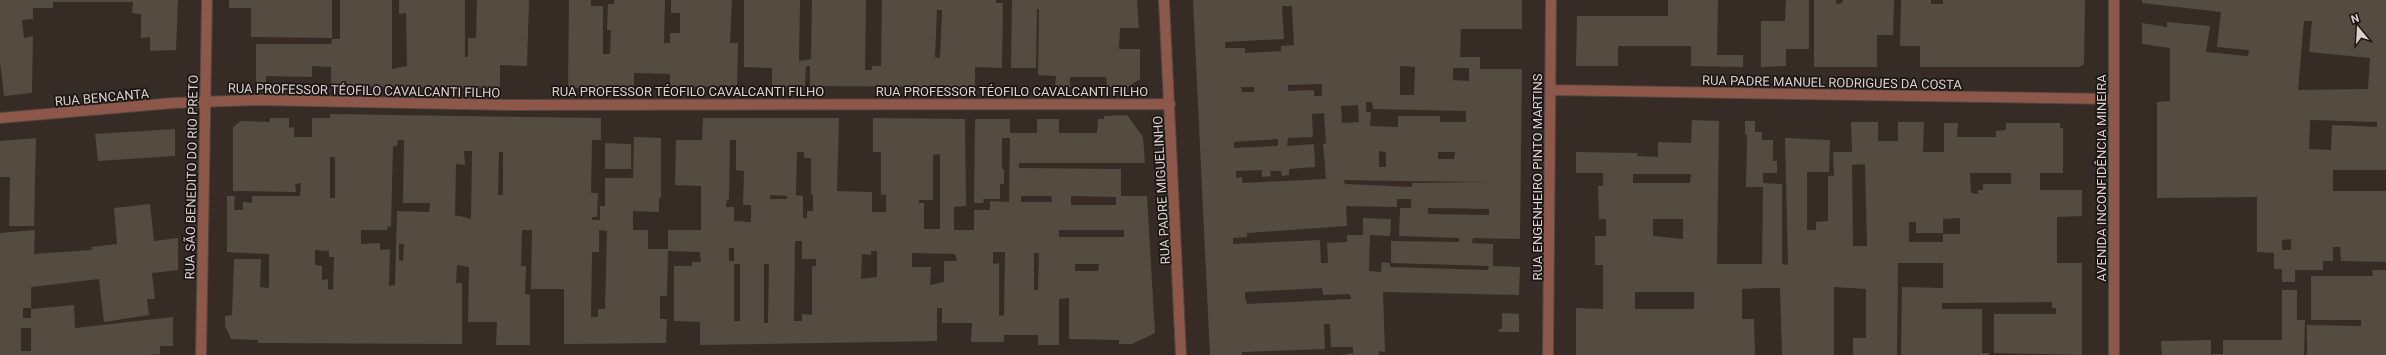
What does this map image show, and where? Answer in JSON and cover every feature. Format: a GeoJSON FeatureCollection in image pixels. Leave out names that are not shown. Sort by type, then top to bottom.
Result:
{"type":"FeatureCollection","features":[{"type":"Feature","properties":{"kind":"street","name":"RUA SÃO BENEDITO DO RIO PRETO"},"geometry":{"type":"LineString","coordinates":[[201,355],[207,0]]}},
{"type":"Feature","properties":{"kind":"street","name":"RUA PADRE MIGUELINHO"},"geometry":{"type":"LineString","coordinates":[[1164,0],[1181,355]]}},
{"type":"Feature","properties":{"kind":"street","name":"RUA ENGENHEIRO PINTO MARTINS"},"geometry":{"type":"LineString","coordinates":[[1548,355],[1550,0]]}},
{"type":"Feature","properties":{"kind":"street","name":"AVENIDA INCONFIDÊNCIA MINEIRA"},"geometry":{"type":"LineString","coordinates":[[2114,0],[2114,355]]}},
{"type":"Feature","properties":{"kind":"street","name":"RUA PADRE MANUEL RODRIGUES DA COSTA"},"geometry":{"type":"LineString","coordinates":[[1550,90],[2114,99]]}},
{"type":"Feature","properties":{"kind":"street","name":"RUA PROFESSOR TÉOFILO CAVALCANTI FILHO"},"geometry":{"type":"LineString","coordinates":[[206,102],[258,100],[512,104],[1170,104]]}},
{"type":"Feature","properties":{"kind":"street","name":"RUA BENCANTA"},"geometry":{"type":"LineString","coordinates":[[0,118],[206,102]]}},
{"type":"Feature","properties":{"kind":"building"},"geometry":{"type":"Polygon","coordinates":[[[0,0],[178,0],[176,50],[150,51],[150,37],[141,38],[141,14],[132,13],[133,2],[53,2],[53,8],[33,8],[33,19],[22,20],[24,38],[33,36],[32,93],[4,96],[0,62],[0,0]]]}},
{"type":"Feature","properties":{"kind":"building"},"geometry":{"type":"Polygon","coordinates":[[[229,0],[332,0],[332,38],[251,37],[251,8],[229,8],[229,0]]]}},
{"type":"Feature","properties":{"kind":"building"},"geometry":{"type":"Polygon","coordinates":[[[340,0],[392,0],[392,69],[407,66],[406,13],[399,14],[399,0],[465,0],[465,57],[468,57],[468,38],[476,38],[477,0],[529,0],[527,66],[500,65],[500,88],[331,86],[331,67],[312,66],[312,77],[266,76],[266,82],[256,83],[256,44],[331,44],[332,39],[340,39],[340,0]]]}},
{"type":"Feature","properties":{"kind":"building"},"geometry":{"type":"Polygon","coordinates":[[[569,0],[591,0],[591,6],[603,6],[603,54],[610,54],[611,30],[607,30],[608,4],[614,4],[614,0],[665,0],[664,43],[670,43],[670,33],[680,33],[680,13],[671,13],[671,0],[732,0],[730,43],[738,43],[737,86],[670,87],[670,74],[634,73],[634,87],[568,88],[569,0]]]}},
{"type":"Feature","properties":{"kind":"building"},"geometry":{"type":"Polygon","coordinates":[[[744,0],[800,0],[799,61],[811,59],[812,0],[866,0],[865,70],[872,70],[872,66],[881,66],[882,0],[996,0],[996,3],[1003,3],[1002,68],[975,67],[975,87],[810,86],[810,66],[806,66],[805,86],[772,87],[772,68],[744,67],[744,0]],[[937,10],[935,57],[940,58],[942,10],[937,10]]]}},
{"type":"Feature","properties":{"kind":"building"},"geometry":{"type":"Polygon","coordinates":[[[1012,0],[1137,0],[1139,28],[1120,28],[1119,49],[1140,49],[1140,79],[1128,87],[1107,87],[1106,77],[1070,77],[1070,87],[1055,87],[1056,76],[1038,75],[1039,9],[1037,9],[1036,68],[1011,68],[1012,0]]]}},
{"type":"Feature","properties":{"kind":"building"},"geometry":{"type":"Polygon","coordinates":[[[1193,0],[1522,0],[1522,29],[1461,29],[1460,57],[1480,57],[1480,69],[1522,69],[1520,239],[1473,238],[1472,243],[1493,244],[1493,266],[1520,267],[1519,295],[1383,292],[1385,352],[1379,351],[1379,355],[1341,355],[1353,353],[1353,347],[1331,347],[1330,324],[1324,324],[1325,349],[1242,352],[1242,355],[1210,355],[1193,0]],[[1282,6],[1284,39],[1225,42],[1225,48],[1245,48],[1245,53],[1281,51],[1281,46],[1294,45],[1292,6],[1282,6]],[[1400,66],[1400,95],[1414,95],[1415,67],[1400,66]],[[1453,68],[1453,80],[1469,81],[1469,68],[1453,68]],[[1322,84],[1288,85],[1288,91],[1314,90],[1314,96],[1322,96],[1322,84]],[[1241,87],[1242,92],[1254,92],[1254,87],[1241,87]],[[1366,102],[1366,112],[1371,112],[1370,126],[1398,127],[1398,116],[1440,116],[1440,122],[1466,122],[1466,111],[1373,109],[1372,102],[1366,102]],[[1358,105],[1341,106],[1342,123],[1359,122],[1358,105]],[[1324,113],[1312,114],[1313,137],[1288,138],[1287,146],[1314,144],[1315,167],[1289,169],[1289,175],[1282,176],[1281,171],[1270,171],[1271,176],[1262,177],[1262,170],[1236,171],[1236,178],[1242,177],[1242,183],[1326,179],[1323,143],[1326,144],[1324,113]],[[1278,139],[1234,142],[1234,148],[1278,146],[1278,139]],[[1379,151],[1379,167],[1386,167],[1386,152],[1379,151]],[[1438,152],[1438,159],[1454,159],[1455,152],[1438,152]],[[1344,180],[1345,184],[1412,187],[1412,183],[1492,182],[1344,180]],[[1397,199],[1397,207],[1346,206],[1347,226],[1247,233],[1247,237],[1233,238],[1233,244],[1320,240],[1321,263],[1328,263],[1327,243],[1347,242],[1347,235],[1363,235],[1363,218],[1391,219],[1390,236],[1370,235],[1369,271],[1381,272],[1382,262],[1390,263],[1390,267],[1488,270],[1489,266],[1391,263],[1391,241],[1459,242],[1459,238],[1399,236],[1400,208],[1411,208],[1411,199],[1397,199]],[[1428,208],[1428,214],[1489,215],[1489,209],[1428,208]],[[1322,288],[1245,292],[1247,304],[1351,299],[1350,294],[1323,295],[1322,288]]]}},
{"type":"Feature","properties":{"kind":"building"},"geometry":{"type":"Polygon","coordinates":[[[1668,0],[1718,0],[1717,55],[1743,55],[1743,67],[1691,66],[1691,46],[1618,46],[1618,66],[1576,66],[1577,16],[1668,16],[1668,0]]]}},
{"type":"Feature","properties":{"kind":"building"},"geometry":{"type":"Polygon","coordinates":[[[1786,0],[1809,0],[1809,49],[1786,49],[1786,66],[1761,67],[1761,21],[1785,21],[1786,0]]]}},
{"type":"Feature","properties":{"kind":"building"},"geometry":{"type":"Polygon","coordinates":[[[1814,0],[1836,0],[1836,4],[1842,3],[1843,0],[1894,0],[1893,35],[1877,35],[1877,67],[1814,67],[1814,0]]]}},
{"type":"Feature","properties":{"kind":"building"},"geometry":{"type":"Polygon","coordinates":[[[1901,0],[1931,0],[1931,4],[1943,4],[1943,0],[2085,0],[2084,64],[2079,67],[1920,67],[1920,46],[1900,46],[1901,0]]]}},
{"type":"Feature","properties":{"kind":"building"},"geometry":{"type":"Polygon","coordinates":[[[2142,0],[2386,0],[2386,170],[2333,170],[2333,191],[2386,191],[2386,262],[2341,261],[2340,247],[2333,247],[2333,261],[2323,261],[2323,270],[2295,270],[2295,282],[2282,282],[2282,269],[2274,269],[2274,253],[2257,252],[2257,197],[2157,198],[2157,102],[2170,101],[2170,48],[2142,44],[2142,23],[2167,27],[2167,22],[2210,26],[2206,52],[2248,56],[2249,50],[2217,47],[2221,12],[2142,3],[2142,0]],[[2304,21],[2298,90],[2368,89],[2370,58],[2309,52],[2312,21],[2304,21]],[[2310,120],[2309,149],[2331,150],[2332,125],[2377,127],[2377,122],[2310,120]],[[2291,239],[2282,240],[2282,250],[2291,250],[2291,239]]]}},
{"type":"Feature","properties":{"kind":"building"},"geometry":{"type":"Polygon","coordinates":[[[330,114],[601,118],[601,140],[592,140],[591,193],[598,193],[597,217],[592,217],[592,220],[600,220],[600,206],[605,206],[605,178],[633,178],[634,137],[661,138],[661,198],[659,198],[659,212],[633,211],[633,230],[648,230],[648,249],[668,249],[668,230],[701,230],[701,186],[675,185],[676,140],[702,140],[703,118],[839,118],[837,191],[872,192],[872,212],[886,212],[886,194],[881,195],[881,152],[873,152],[873,118],[965,119],[966,206],[954,207],[954,230],[974,230],[974,210],[990,210],[990,201],[1009,202],[1010,138],[1002,138],[1002,169],[1004,169],[1004,184],[1000,184],[1000,199],[983,199],[984,203],[974,203],[975,119],[1010,119],[1010,133],[1037,133],[1037,119],[1059,119],[1059,133],[1097,133],[1098,119],[1104,119],[1104,116],[1127,115],[1143,137],[1145,163],[1019,163],[1019,168],[1121,169],[1121,196],[1147,196],[1155,333],[1132,344],[1119,344],[1119,340],[1069,339],[1069,298],[1059,299],[1059,345],[1038,345],[1038,335],[1004,335],[1004,342],[971,342],[972,323],[942,323],[942,308],[937,308],[937,341],[700,345],[700,322],[674,321],[674,266],[692,266],[692,262],[701,262],[700,252],[668,251],[667,296],[660,296],[660,319],[667,319],[666,343],[564,344],[564,289],[531,289],[532,230],[522,230],[521,266],[526,266],[525,294],[530,295],[530,345],[496,345],[497,322],[468,322],[469,267],[457,265],[456,283],[462,283],[462,344],[258,343],[258,340],[231,339],[225,326],[225,316],[232,315],[234,259],[261,259],[260,287],[269,288],[269,254],[227,252],[227,196],[235,196],[234,210],[243,210],[243,202],[252,203],[252,196],[300,196],[301,183],[295,184],[296,192],[233,191],[233,127],[241,121],[270,122],[270,118],[289,118],[289,128],[294,127],[294,137],[312,137],[312,118],[330,118],[330,114]],[[398,140],[397,146],[393,146],[391,227],[388,226],[387,230],[361,230],[361,244],[380,243],[380,250],[390,249],[389,286],[395,285],[397,211],[429,212],[430,203],[403,203],[404,140],[398,140]],[[730,140],[729,200],[727,200],[726,207],[734,207],[734,221],[751,222],[751,205],[743,205],[744,171],[736,170],[736,140],[730,140]],[[464,151],[465,165],[456,164],[455,215],[471,219],[472,151],[464,151]],[[499,152],[498,195],[503,195],[503,152],[499,152]],[[797,152],[796,195],[803,196],[803,218],[807,218],[807,211],[813,211],[813,194],[811,194],[811,158],[804,158],[804,152],[797,152]],[[940,154],[933,155],[933,200],[919,200],[919,203],[924,203],[924,229],[940,229],[940,154]],[[330,157],[330,198],[335,198],[335,157],[330,157]],[[770,195],[770,199],[787,199],[787,196],[770,195]],[[1021,196],[1021,202],[1052,202],[1051,196],[1021,196]],[[1071,196],[1071,205],[1116,205],[1116,197],[1071,196]],[[599,230],[599,252],[592,252],[591,317],[598,317],[598,309],[605,309],[607,231],[599,230]],[[1059,230],[1059,237],[1124,237],[1124,230],[1059,230]],[[795,241],[794,321],[802,321],[802,314],[812,315],[812,266],[816,266],[816,259],[802,259],[802,241],[795,241]],[[399,244],[399,260],[403,261],[404,244],[399,244]],[[729,248],[729,261],[734,261],[734,248],[729,248]],[[315,250],[315,265],[322,266],[322,280],[328,279],[328,289],[333,290],[334,257],[329,257],[329,251],[315,250]],[[871,251],[871,255],[862,254],[861,279],[877,277],[877,251],[871,251]],[[993,252],[993,264],[999,263],[999,316],[1004,315],[1005,252],[993,252]],[[912,253],[912,267],[931,267],[930,285],[944,282],[944,261],[957,261],[955,254],[912,253]],[[1034,253],[1034,290],[1038,290],[1039,253],[1034,253]],[[734,264],[734,321],[740,321],[740,264],[734,264]],[[764,264],[764,323],[768,323],[769,264],[764,264]],[[1075,264],[1075,271],[1098,271],[1099,264],[1075,264]]]}},
{"type":"Feature","properties":{"kind":"building"},"geometry":{"type":"Polygon","coordinates":[[[1692,120],[1719,121],[1717,264],[1762,264],[1763,187],[1746,187],[1747,135],[1745,134],[1745,121],[1755,121],[1755,132],[1762,132],[1762,140],[1773,140],[1773,161],[1777,161],[1777,173],[1763,173],[1763,183],[1782,184],[1782,264],[1788,265],[1785,138],[1830,140],[1829,172],[1807,172],[1807,230],[1816,230],[1816,222],[1828,221],[1828,176],[1834,176],[1833,152],[1852,152],[1851,122],[1878,122],[1878,141],[1898,141],[1898,122],[1924,122],[1923,152],[1944,152],[1944,123],[1958,123],[1957,137],[1996,137],[1996,131],[2006,130],[2006,123],[2060,123],[2060,128],[2063,128],[2063,173],[2040,173],[2040,190],[2082,190],[2082,216],[2057,217],[2057,263],[2082,263],[2082,355],[1994,353],[1994,314],[2056,314],[2056,308],[2052,308],[2052,302],[1942,303],[1942,309],[1982,309],[1982,353],[1989,353],[1989,355],[1901,355],[1902,287],[1943,288],[1943,263],[1898,263],[1897,355],[1853,355],[1853,338],[1866,338],[1866,289],[1834,287],[1834,355],[1782,355],[1780,288],[1762,288],[1742,289],[1742,319],[1754,319],[1755,355],[1576,355],[1576,308],[1603,309],[1603,265],[1595,265],[1595,236],[1606,236],[1606,219],[1599,219],[1598,186],[1603,186],[1603,173],[1576,173],[1576,152],[1638,153],[1637,156],[1658,157],[1658,142],[1691,143],[1692,120]],[[1865,164],[1852,165],[1853,246],[1867,246],[1865,164]],[[1970,173],[1971,193],[1978,194],[1978,190],[1983,190],[1983,184],[2011,184],[2011,173],[1970,173]],[[1633,174],[1633,183],[1690,183],[1691,174],[1633,174]],[[1960,218],[1943,219],[1943,233],[1916,233],[1916,222],[1909,222],[1909,242],[1943,242],[1943,234],[1960,234],[1960,218]],[[1653,219],[1653,236],[1683,239],[1683,219],[1653,219]],[[1635,292],[1635,309],[1694,309],[1694,292],[1635,292]]]}},
{"type":"Feature","properties":{"kind":"building"},"geometry":{"type":"Polygon","coordinates":[[[175,129],[175,156],[98,161],[95,134],[175,129]]]}},
{"type":"Feature","properties":{"kind":"building"},"geometry":{"type":"Polygon","coordinates":[[[36,138],[34,226],[9,226],[10,177],[0,177],[0,141],[36,138]]]}},
{"type":"Feature","properties":{"kind":"building"},"geometry":{"type":"Polygon","coordinates":[[[605,143],[631,144],[631,169],[605,169],[605,143]]]}},
{"type":"Feature","properties":{"kind":"building"},"geometry":{"type":"Polygon","coordinates":[[[150,204],[154,241],[178,238],[178,270],[152,273],[155,299],[147,299],[149,315],[104,322],[99,279],[31,287],[31,308],[23,308],[23,318],[31,318],[31,309],[74,305],[75,328],[173,317],[173,346],[160,346],[160,354],[148,355],[0,355],[0,233],[35,230],[34,254],[92,250],[91,247],[117,244],[114,208],[150,204]],[[21,328],[21,351],[31,351],[31,328],[21,328]]]}},
{"type":"Feature","properties":{"kind":"building"},"geometry":{"type":"Polygon","coordinates":[[[2372,270],[2386,270],[2386,355],[2307,355],[2307,325],[2361,326],[2361,320],[2311,320],[2311,276],[2373,276],[2372,270]]]}},
{"type":"Feature","properties":{"kind":"building"},"geometry":{"type":"Polygon","coordinates":[[[2282,290],[2297,290],[2297,320],[2305,320],[2304,355],[2162,355],[2161,341],[2211,340],[2211,354],[2223,354],[2223,340],[2282,340],[2282,290]]]}},
{"type":"Feature","properties":{"kind":"building"},"geometry":{"type":"Polygon","coordinates":[[[1502,313],[1519,314],[1519,332],[1499,332],[1499,329],[1502,329],[1502,313]]]}}]}
